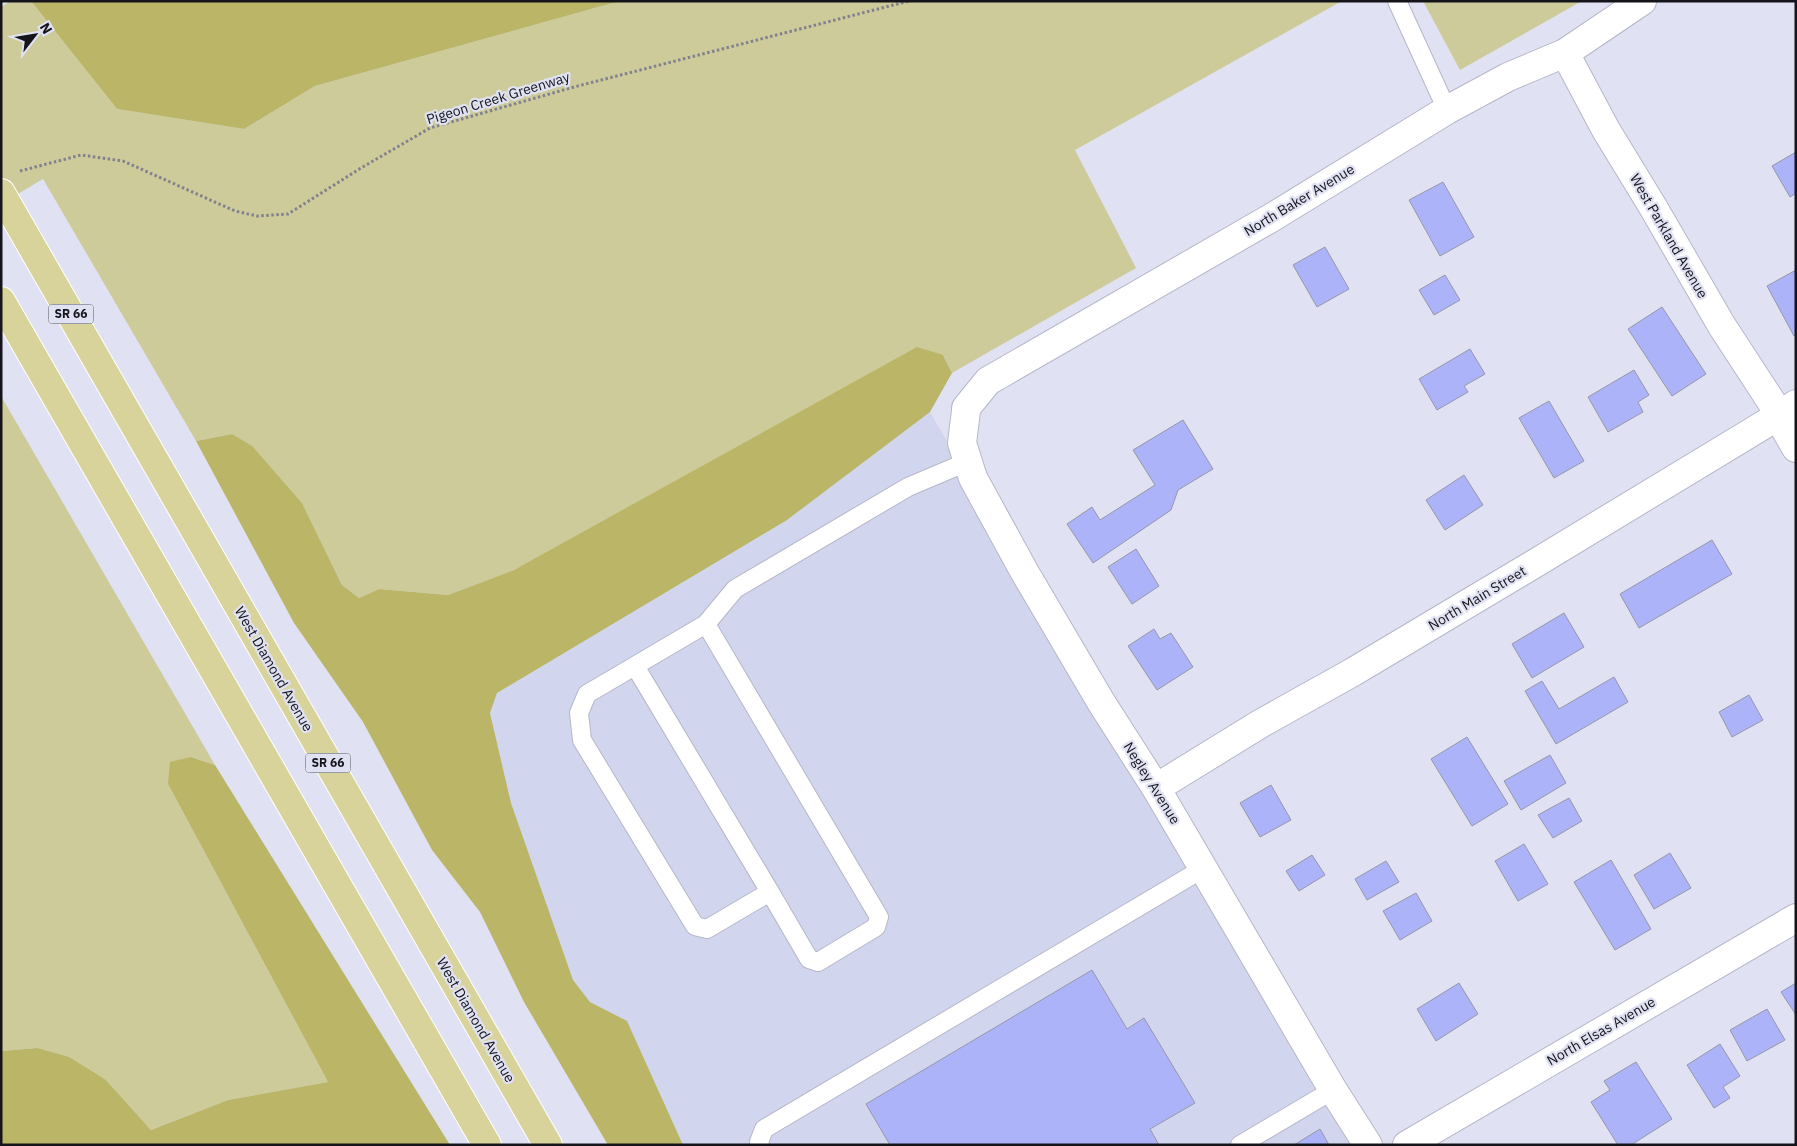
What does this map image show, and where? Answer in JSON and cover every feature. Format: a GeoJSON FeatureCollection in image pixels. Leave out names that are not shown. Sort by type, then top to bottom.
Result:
{"type":"FeatureCollection","features":[{"type":"Feature","properties":{"kind":"main road","name":"West Diamond Avenue"},"geometry":{"type":"LineString","coordinates":[[8,183],[32,247],[548,1144]]}},
{"type":"Feature","properties":{"kind":"main road"},"geometry":{"type":"LineString","coordinates":[[1,301],[486,1145]]}},
{"type":"Feature","properties":{"kind":"street","name":"North Baker Avenue"},"geometry":{"type":"LineString","coordinates":[[966,411],[966,408],[988,381],[1271,218],[1447,110],[1508,77],[1564,53],[1642,1]]}},
{"type":"Feature","properties":{"kind":"street","name":"West Parkland Avenue"},"geometry":{"type":"LineString","coordinates":[[1564,53],[1606,130],[1722,326],[1788,410],[1785,429],[1796,448]]}},
{"type":"Feature","properties":{"kind":"street","name":"North Main Street"},"geometry":{"type":"LineString","coordinates":[[1156,788],[1260,724],[1396,647],[1788,410]]}},
{"type":"Feature","properties":{"kind":"street","name":"Negley Avenue"},"geometry":{"type":"LineString","coordinates":[[966,411],[962,444],[966,462],[973,478],[1024,571],[1101,702],[1156,788],[1333,1090],[1368,1145]]}},
{"type":"Feature","properties":{"kind":"street","name":"North Elsas Avenue"},"geometry":{"type":"LineString","coordinates":[[1407,1145],[1796,918]]}},
{"type":"Feature","properties":{"kind":"lane"},"geometry":{"type":"LineString","coordinates":[[1397,1],[1447,110]]}},
{"type":"Feature","properties":{"kind":"lane"},"geometry":{"type":"LineString","coordinates":[[770,892],[707,929],[695,926],[582,740],[579,713],[587,694],[706,624],[735,589],[908,487],[966,462]]}},
{"type":"Feature","properties":{"kind":"lane"},"geometry":{"type":"LineString","coordinates":[[635,666],[770,892],[808,960],[818,962],[876,927],[879,917],[706,624]]}},
{"type":"Feature","properties":{"kind":"lane"},"geometry":{"type":"LineString","coordinates":[[760,1145],[759,1142],[764,1128],[1204,868]]}},
{"type":"Feature","properties":{"kind":"lane"},"geometry":{"type":"LineString","coordinates":[[1240,1145],[1333,1090]]}},
{"type":"Feature","properties":{"kind":"path","name":"Pigeon Creek Greenway"},"geometry":{"type":"LineString","coordinates":[[8,183],[23,169],[81,155],[123,161],[235,211],[257,216],[288,214],[361,168],[430,128],[574,87],[909,1]]}},
{"type":"Feature","properties":{"kind":"shaded area"},"geometry":{"type":"Polygon","coordinates":[[[11,1],[31,1],[117,109],[244,129],[315,86],[620,1],[1342,1],[1075,150],[1136,268],[952,373],[943,355],[514,570],[448,595],[379,589],[359,598],[342,585],[302,503],[232,434],[196,441],[43,179],[1,204],[1,7],[11,1]]]}},
{"type":"Feature","properties":{"kind":"shaded area"},"geometry":{"type":"Polygon","coordinates":[[[31,1],[620,1],[315,86],[244,129],[117,109],[31,1]]]}},
{"type":"Feature","properties":{"kind":"shaded area"},"geometry":{"type":"Polygon","coordinates":[[[1423,1],[1582,1],[1460,70],[1423,1]]]}},
{"type":"Feature","properties":{"kind":"shaded area"},"geometry":{"type":"Polygon","coordinates":[[[917,347],[943,355],[952,373],[930,412],[787,520],[497,693],[490,713],[511,803],[573,980],[590,1002],[627,1021],[683,1145],[608,1145],[524,1002],[480,912],[432,850],[363,722],[294,623],[196,441],[232,434],[252,446],[302,503],[342,585],[359,598],[379,589],[448,595],[514,570],[917,347]]]}},
{"type":"Feature","properties":{"kind":"shaded area"},"geometry":{"type":"Polygon","coordinates":[[[1,396],[215,765],[191,757],[168,784],[328,1082],[228,1100],[151,1130],[106,1080],[37,1048],[1,1051],[1,396]]]}},
{"type":"Feature","properties":{"kind":"shaded area"},"geometry":{"type":"Polygon","coordinates":[[[930,412],[1358,1145],[683,1145],[627,1021],[590,1002],[573,980],[511,803],[490,713],[497,693],[787,520],[930,412]]]}},
{"type":"Feature","properties":{"kind":"shaded area"},"geometry":{"type":"Polygon","coordinates":[[[191,757],[215,765],[450,1145],[1,1145],[1,1051],[37,1048],[69,1057],[106,1080],[151,1130],[228,1100],[328,1082],[168,784],[170,762],[191,757]]]}},
{"type":"Feature","properties":{"kind":"building"},"geometry":{"type":"Polygon","coordinates":[[[1796,152],[1796,193],[1790,197],[1772,166],[1796,152]]]}},
{"type":"Feature","properties":{"kind":"building"},"geometry":{"type":"Polygon","coordinates":[[[1443,182],[1474,237],[1440,256],[1409,200],[1443,182]]]}},
{"type":"Feature","properties":{"kind":"building"},"geometry":{"type":"Polygon","coordinates":[[[1325,247],[1349,289],[1317,307],[1293,265],[1325,247]]]}},
{"type":"Feature","properties":{"kind":"building"},"geometry":{"type":"Polygon","coordinates":[[[1796,270],[1796,335],[1794,336],[1767,286],[1796,270]]]}},
{"type":"Feature","properties":{"kind":"building"},"geometry":{"type":"Polygon","coordinates":[[[1445,275],[1460,300],[1434,315],[1419,290],[1445,275]]]}},
{"type":"Feature","properties":{"kind":"building"},"geometry":{"type":"Polygon","coordinates":[[[1662,307],[1706,374],[1672,396],[1628,329],[1662,307]]]}},
{"type":"Feature","properties":{"kind":"building"},"geometry":{"type":"Polygon","coordinates":[[[1470,349],[1485,374],[1464,386],[1468,392],[1437,410],[1419,379],[1470,349]]]}},
{"type":"Feature","properties":{"kind":"building"},"geometry":{"type":"Polygon","coordinates":[[[1634,370],[1649,395],[1638,402],[1643,412],[1608,432],[1588,397],[1634,370]]]}},
{"type":"Feature","properties":{"kind":"building"},"geometry":{"type":"Polygon","coordinates":[[[1549,401],[1584,461],[1554,478],[1519,418],[1549,401]]]}},
{"type":"Feature","properties":{"kind":"building"},"geometry":{"type":"Polygon","coordinates":[[[1183,420],[1213,469],[1178,490],[1171,510],[1093,563],[1067,524],[1092,507],[1100,520],[1155,485],[1133,450],[1183,420]]]}},
{"type":"Feature","properties":{"kind":"building"},"geometry":{"type":"Polygon","coordinates":[[[1464,475],[1483,505],[1445,530],[1426,500],[1464,475]]]}},
{"type":"Feature","properties":{"kind":"building"},"geometry":{"type":"Polygon","coordinates":[[[1712,540],[1732,574],[1639,628],[1620,594],[1712,540]]]}},
{"type":"Feature","properties":{"kind":"building"},"geometry":{"type":"Polygon","coordinates":[[[1136,549],[1159,586],[1132,604],[1108,567],[1136,549]]]}},
{"type":"Feature","properties":{"kind":"building"},"geometry":{"type":"Polygon","coordinates":[[[1564,613],[1584,647],[1532,678],[1512,644],[1564,613]]]}},
{"type":"Feature","properties":{"kind":"building"},"geometry":{"type":"Polygon","coordinates":[[[1154,629],[1160,639],[1171,633],[1193,667],[1157,690],[1128,646],[1154,629]]]}},
{"type":"Feature","properties":{"kind":"building"},"geometry":{"type":"Polygon","coordinates":[[[1614,677],[1628,702],[1556,744],[1525,691],[1542,681],[1559,709],[1614,677]]]}},
{"type":"Feature","properties":{"kind":"building"},"geometry":{"type":"Polygon","coordinates":[[[1749,695],[1763,720],[1732,737],[1719,712],[1749,695]]]}},
{"type":"Feature","properties":{"kind":"building"},"geometry":{"type":"Polygon","coordinates":[[[1467,737],[1508,804],[1472,826],[1431,759],[1467,737]]]}},
{"type":"Feature","properties":{"kind":"building"},"geometry":{"type":"Polygon","coordinates":[[[1550,755],[1566,783],[1521,810],[1504,781],[1550,755]]]}},
{"type":"Feature","properties":{"kind":"building"},"geometry":{"type":"Polygon","coordinates":[[[1271,785],[1291,820],[1260,837],[1240,803],[1271,785]]]}},
{"type":"Feature","properties":{"kind":"building"},"geometry":{"type":"Polygon","coordinates":[[[1569,798],[1582,821],[1553,838],[1538,815],[1569,798]]]}},
{"type":"Feature","properties":{"kind":"building"},"geometry":{"type":"Polygon","coordinates":[[[1524,844],[1548,884],[1518,901],[1495,861],[1524,844]]]}},
{"type":"Feature","properties":{"kind":"building"},"geometry":{"type":"Polygon","coordinates":[[[1670,853],[1691,888],[1654,909],[1634,875],[1670,853]]]}},
{"type":"Feature","properties":{"kind":"building"},"geometry":{"type":"Polygon","coordinates":[[[1312,855],[1325,875],[1299,891],[1286,871],[1312,855]]]}},
{"type":"Feature","properties":{"kind":"building"},"geometry":{"type":"Polygon","coordinates":[[[1611,860],[1651,929],[1615,950],[1574,882],[1611,860]]]}},
{"type":"Feature","properties":{"kind":"building"},"geometry":{"type":"Polygon","coordinates":[[[1386,861],[1399,882],[1367,900],[1355,879],[1386,861]]]}},
{"type":"Feature","properties":{"kind":"building"},"geometry":{"type":"Polygon","coordinates":[[[1416,893],[1432,921],[1400,940],[1383,911],[1416,893]]]}},
{"type":"Feature","properties":{"kind":"building"},"geometry":{"type":"Polygon","coordinates":[[[1092,970],[1127,1029],[1144,1018],[1195,1103],[1150,1129],[1159,1145],[890,1145],[866,1104],[1092,970]]]}},
{"type":"Feature","properties":{"kind":"building"},"geometry":{"type":"Polygon","coordinates":[[[1459,983],[1478,1014],[1436,1041],[1417,1009],[1459,983]]]}},
{"type":"Feature","properties":{"kind":"building"},"geometry":{"type":"Polygon","coordinates":[[[1796,983],[1796,1015],[1781,992],[1796,983]]]}},
{"type":"Feature","properties":{"kind":"building"},"geometry":{"type":"Polygon","coordinates":[[[1767,1009],[1785,1040],[1747,1061],[1730,1030],[1767,1009]]]}},
{"type":"Feature","properties":{"kind":"building"},"geometry":{"type":"Polygon","coordinates":[[[1720,1044],[1740,1076],[1723,1087],[1730,1098],[1714,1108],[1687,1065],[1720,1044]]]}},
{"type":"Feature","properties":{"kind":"building"},"geometry":{"type":"Polygon","coordinates":[[[1636,1062],[1672,1119],[1631,1145],[1618,1145],[1591,1102],[1610,1090],[1604,1081],[1636,1062]]]}},
{"type":"Feature","properties":{"kind":"building"},"geometry":{"type":"Polygon","coordinates":[[[1320,1129],[1329,1145],[1294,1145],[1320,1129]]]}}]}
